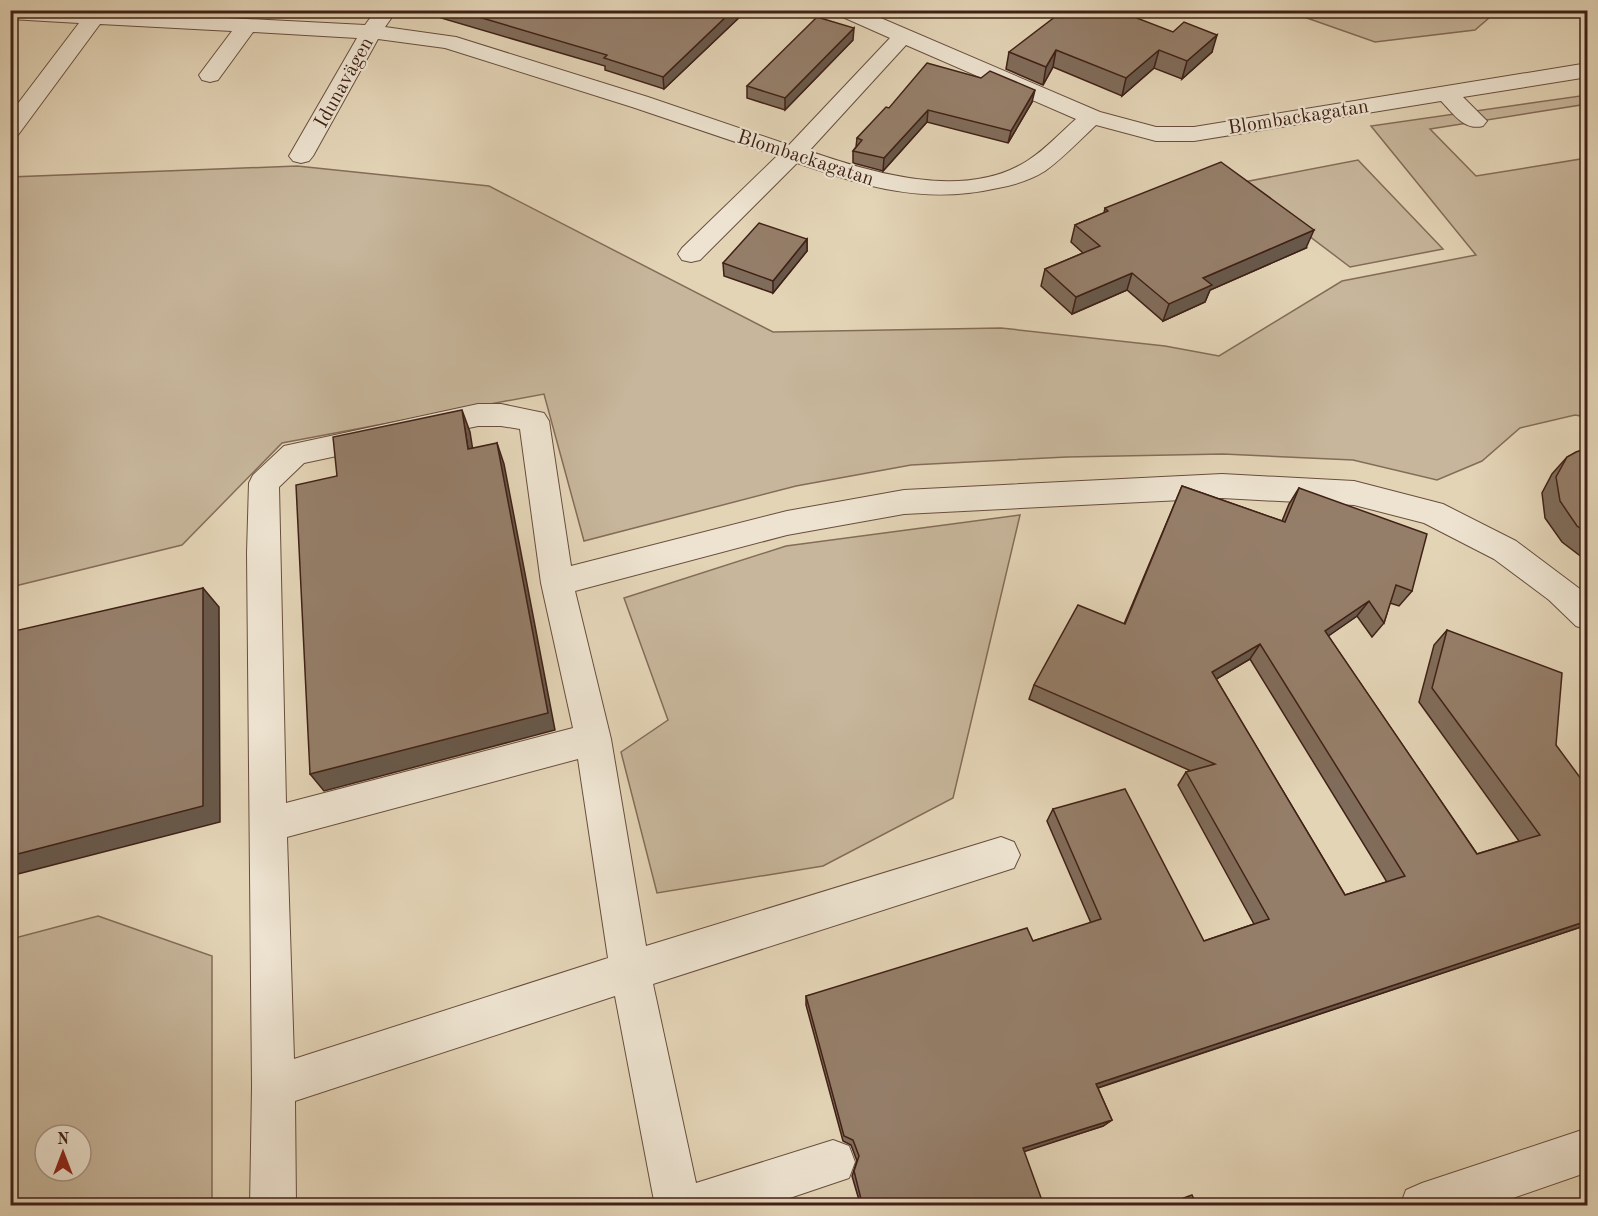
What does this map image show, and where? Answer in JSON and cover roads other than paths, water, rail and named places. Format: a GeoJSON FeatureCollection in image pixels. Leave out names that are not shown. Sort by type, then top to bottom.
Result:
{"type":"FeatureCollection","features":[{"type":"Feature","properties":{"kind":"street","name":"Idunavägen"},"geometry":{"type":"LineString","coordinates":[[301,156],[363,31],[387,10]]}},
{"type":"Feature","properties":{"kind":"street"},"geometry":{"type":"LineString","coordinates":[[843,10],[878,17],[903,36],[1092,117]]}},
{"type":"Feature","properties":{"kind":"street","name":"Blombackagatan"},"geometry":{"type":"LineString","coordinates":[[10,13],[98,14],[363,31],[448,42],[855,175],[903,186],[965,188],[1011,178],[1036,166],[1092,117],[1156,134],[1194,134],[1587,70]]}},
{"type":"Feature","properties":{"kind":"street"},"geometry":{"type":"LineString","coordinates":[[10,130],[98,14]]}},
{"type":"Feature","properties":{"kind":"street"},"geometry":{"type":"LineString","coordinates":[[210,75],[248,25]]}},
{"type":"Feature","properties":{"kind":"street"},"geometry":{"type":"LineString","coordinates":[[309,107],[363,31]]}},
{"type":"Feature","properties":{"kind":"street"},"geometry":{"type":"LineString","coordinates":[[691,254],[793,154],[903,36]]}},
{"type":"Feature","properties":{"kind":"street"},"geometry":{"type":"LineString","coordinates":[[1446,93],[1475,121]]}},
{"type":"Feature","properties":{"kind":"street"},"geometry":{"type":"LineString","coordinates":[[273,1206],[273,1087],[262,554],[264,483],[295,454],[478,415],[501,415],[534,421],[557,583],[594,739],[630,971],[678,1206]]}},
{"type":"Feature","properties":{"kind":"street"},"geometry":{"type":"LineString","coordinates":[[557,583],[787,523],[904,502],[1222,486],[1354,493],[1432,513],[1505,550],[1561,591],[1587,616]]}},
{"type":"Feature","properties":{"kind":"street"},"geometry":{"type":"LineString","coordinates":[[268,825],[594,739]]}},
{"type":"Feature","properties":{"kind":"street"},"geometry":{"type":"LineString","coordinates":[[273,1087],[630,971],[1001,855]]}},
{"type":"Feature","properties":{"kind":"street"},"geometry":{"type":"LineString","coordinates":[[1422,1206],[1587,1150]]}},
{"type":"Feature","properties":{"kind":"street"},"geometry":{"type":"LineString","coordinates":[[693,1206],[833,1162]]}}]}
